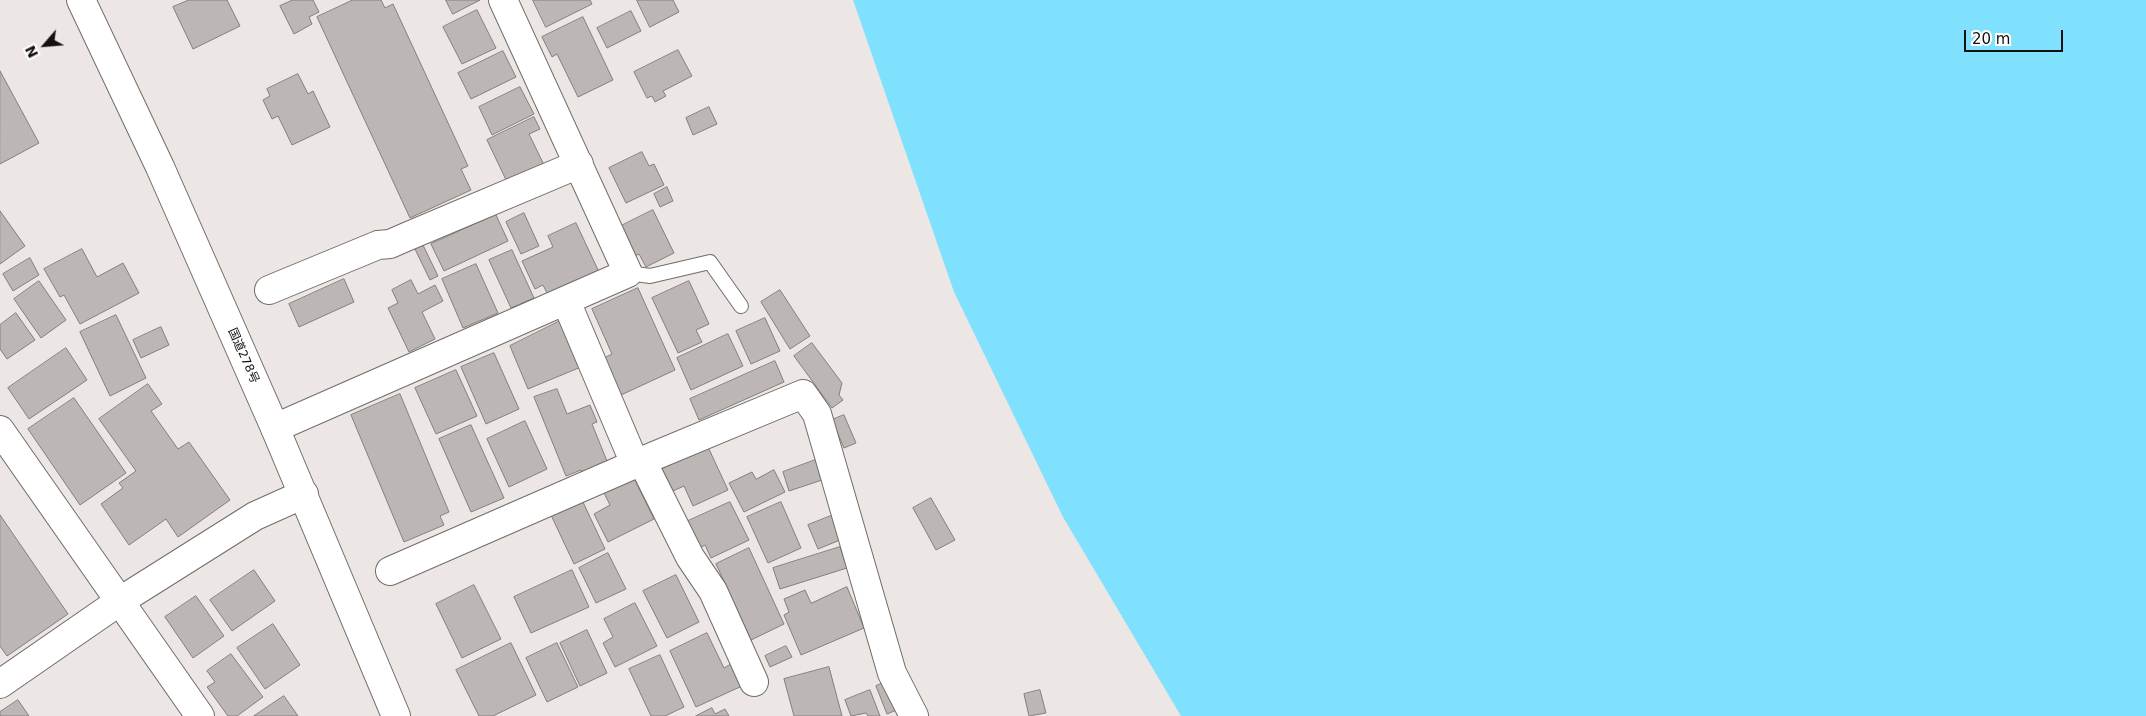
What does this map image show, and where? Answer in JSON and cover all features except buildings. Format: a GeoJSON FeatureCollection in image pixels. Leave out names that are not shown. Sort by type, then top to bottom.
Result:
{"type":"FeatureCollection","features":[{"type":"Feature","properties":{"kind":"main road","name":"国道278号"},"geometry":{"type":"LineString","coordinates":[[81,0],[160,167],[275,428],[396,716]]}},
{"type":"Feature","properties":{"kind":"main road"},"geometry":{"type":"LineString","coordinates":[[275,428],[628,273],[503,0]]}},
{"type":"Feature","properties":{"kind":"main road"},"geometry":{"type":"LineString","coordinates":[[269,290],[378,245],[390,244],[579,164]]}},
{"type":"Feature","properties":{"kind":"main road"},"geometry":{"type":"LineString","coordinates":[[566,301],[638,463],[690,557],[713,590],[754,682]]}},
{"type":"Feature","properties":{"kind":"main road"},"geometry":{"type":"LineString","coordinates":[[390,571],[638,463],[804,394],[817,414],[892,672],[914,716]]}},
{"type":"Feature","properties":{"kind":"main road"},"geometry":{"type":"LineString","coordinates":[[0,430],[200,716]]}},
{"type":"Feature","properties":{"kind":"main road"},"geometry":{"type":"LineString","coordinates":[[0,684],[120,601],[254,516],[304,494]]}},
{"type":"Feature","properties":{"kind":"lane"},"geometry":{"type":"LineString","coordinates":[[628,273],[650,276],[710,262],[741,306]]}},
{"type":"Feature","properties":{"kind":"water"},"geometry":{"type":"Polygon","coordinates":[[[853,0],[2146,0],[2146,716],[1181,716],[1063,517],[954,292],[853,0]]]}}]}
